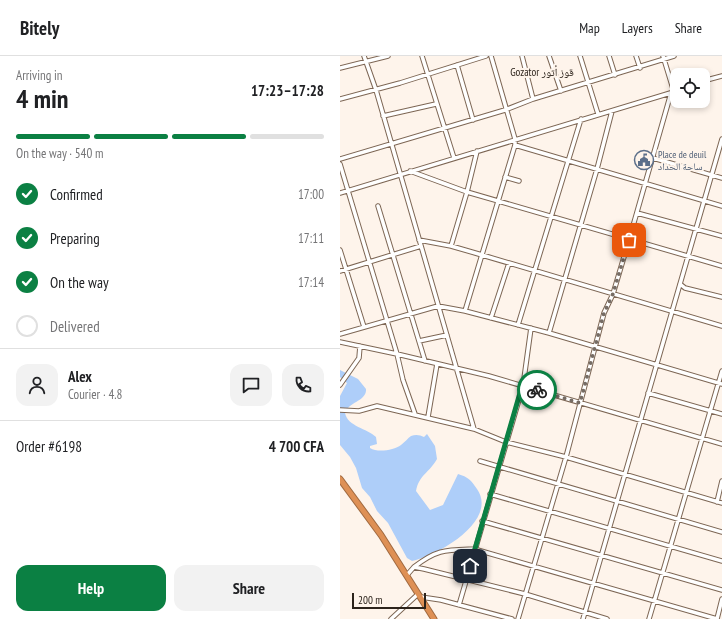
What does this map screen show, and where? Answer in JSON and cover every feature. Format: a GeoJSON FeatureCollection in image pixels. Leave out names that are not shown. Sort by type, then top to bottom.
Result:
{"type":"FeatureCollection","features":[{"type":"Feature","properties":{"kind":"highway"},"geometry":{"type":"LineString","coordinates":[[340,479],[372,521],[434,619]]}},
{"type":"Feature","properties":{"kind":"highway"},"geometry":{"type":"LineString","coordinates":[[419,596],[430,619]]}},
{"type":"Feature","properties":{"kind":"street"},"geometry":{"type":"LineString","coordinates":[[364,56],[376,90],[390,144],[458,370],[474,429]]}},
{"type":"Feature","properties":{"kind":"street"},"geometry":{"type":"LineString","coordinates":[[340,68],[388,56]]}},
{"type":"Feature","properties":{"kind":"street"},"geometry":{"type":"LineString","coordinates":[[422,56],[454,158]]}},
{"type":"Feature","properties":{"kind":"street"},"geometry":{"type":"LineString","coordinates":[[340,98],[376,90],[486,56]]}},
{"type":"Feature","properties":{"kind":"street"},"geometry":{"type":"LineString","coordinates":[[465,311],[515,145],[515,139],[505,110],[491,56]]}},
{"type":"Feature","properties":{"kind":"street"},"geometry":{"type":"LineString","coordinates":[[522,56],[532,99]]}},
{"type":"Feature","properties":{"kind":"street"},"geometry":{"type":"LineString","coordinates":[[549,56],[561,91]]}},
{"type":"Feature","properties":{"kind":"street"},"geometry":{"type":"LineString","coordinates":[[580,56],[598,114]]}},
{"type":"Feature","properties":{"kind":"street"},"geometry":{"type":"LineString","coordinates":[[609,56],[615,75]]}},
{"type":"Feature","properties":{"kind":"street"},"geometry":{"type":"LineString","coordinates":[[636,56],[640,68]]}},
{"type":"Feature","properties":{"kind":"street"},"geometry":{"type":"LineString","coordinates":[[340,159],[444,129],[505,110],[532,99],[640,68],[663,58],[674,56]]}},
{"type":"Feature","properties":{"kind":"street"},"geometry":{"type":"LineString","coordinates":[[663,58],[670,80]]}},
{"type":"Feature","properties":{"kind":"street"},"geometry":{"type":"LineString","coordinates":[[457,65],[473,120]]}},
{"type":"Feature","properties":{"kind":"street"},"geometry":{"type":"LineString","coordinates":[[710,79],[722,76]]}},
{"type":"Feature","properties":{"kind":"street"},"geometry":{"type":"LineString","coordinates":[[340,193],[670,93]]}},
{"type":"Feature","properties":{"kind":"street"},"geometry":{"type":"LineString","coordinates":[[383,116],[436,104]]}},
{"type":"Feature","properties":{"kind":"street"},"geometry":{"type":"LineString","coordinates":[[518,619],[566,457],[604,313],[613,294],[670,105]]}},
{"type":"Feature","properties":{"kind":"street"},"geometry":{"type":"LineString","coordinates":[[549,333],[597,169],[612,111]]}},
{"type":"Feature","properties":{"kind":"street"},"geometry":{"type":"LineString","coordinates":[[518,325],[581,119]]}},
{"type":"Feature","properties":{"kind":"street"},"geometry":{"type":"LineString","coordinates":[[583,619],[704,201],[721,148],[722,139]]}},
{"type":"Feature","properties":{"kind":"street"},"geometry":{"type":"LineString","coordinates":[[515,145],[722,206]]}},
{"type":"Feature","properties":{"kind":"street"},"geometry":{"type":"LineString","coordinates":[[450,246],[467,192],[477,151]]}},
{"type":"Feature","properties":{"kind":"street"},"geometry":{"type":"LineString","coordinates":[[653,158],[722,178]]}},
{"type":"Feature","properties":{"kind":"street"},"geometry":{"type":"LineString","coordinates":[[340,164],[397,354],[403,380],[415,414]]}},
{"type":"Feature","properties":{"kind":"street"},"geometry":{"type":"LineString","coordinates":[[410,171],[467,192],[722,266]]}},
{"type":"Feature","properties":{"kind":"street"},"geometry":{"type":"LineString","coordinates":[[505,177],[519,181]]}},
{"type":"Feature","properties":{"kind":"street"},"geometry":{"type":"LineString","coordinates":[[378,206],[425,361]]}},
{"type":"Feature","properties":{"kind":"street"},"geometry":{"type":"LineString","coordinates":[[637,213],[722,236]]}},
{"type":"Feature","properties":{"kind":"street"},"geometry":{"type":"LineString","coordinates":[[419,240],[482,254],[722,326]]}},
{"type":"Feature","properties":{"kind":"street"},"geometry":{"type":"LineString","coordinates":[[340,271],[421,246]]}},
{"type":"Feature","properties":{"kind":"street"},"geometry":{"type":"LineString","coordinates":[[340,250],[364,327]]}},
{"type":"Feature","properties":{"kind":"street"},"geometry":{"type":"LineString","coordinates":[[491,318],[509,263]]}},
{"type":"Feature","properties":{"kind":"street"},"geometry":{"type":"LineString","coordinates":[[680,284],[689,289],[722,297]]}},
{"type":"Feature","properties":{"kind":"street"},"geometry":{"type":"LineString","coordinates":[[720,384],[531,328],[465,311],[438,306],[340,334],[341,343],[397,354],[458,370],[489,376],[722,444]]}},
{"type":"Feature","properties":{"kind":"street"},"geometry":{"type":"LineString","coordinates":[[459,605],[522,386],[531,328]]}},
{"type":"Feature","properties":{"kind":"street"},"geometry":{"type":"LineString","coordinates":[[420,341],[447,335]]}},
{"type":"Feature","properties":{"kind":"street"},"geometry":{"type":"LineString","coordinates":[[340,385],[359,358],[360,346]]}},
{"type":"Feature","properties":{"kind":"street"},"geometry":{"type":"LineString","coordinates":[[428,417],[437,364]]}},
{"type":"Feature","properties":{"kind":"street"},"geometry":{"type":"LineString","coordinates":[[649,619],[710,410],[720,384],[722,371]]}},
{"type":"Feature","properties":{"kind":"street"},"geometry":{"type":"LineString","coordinates":[[648,393],[722,414]]}},
{"type":"Feature","properties":{"kind":"street"},"geometry":{"type":"LineString","coordinates":[[340,410],[359,411],[377,406],[428,417],[474,429],[506,442],[566,457],[722,503]]}},
{"type":"Feature","properties":{"kind":"street"},"geometry":{"type":"LineString","coordinates":[[480,461],[722,532]]}},
{"type":"Feature","properties":{"kind":"street"},"geometry":{"type":"LineString","coordinates":[[717,502],[722,481]]}},
{"type":"Feature","properties":{"kind":"street"},"geometry":{"type":"LineString","coordinates":[[490,494],[722,561]]}},
{"type":"Feature","properties":{"kind":"street"},"geometry":{"type":"LineString","coordinates":[[482,521],[722,590]]}},
{"type":"Feature","properties":{"kind":"street"},"geometry":{"type":"LineString","coordinates":[[406,575],[429,556],[440,551],[474,549],[717,619],[722,599]]}},
{"type":"Feature","properties":{"kind":"street"},"geometry":{"type":"LineString","coordinates":[[414,567],[525,594],[607,619]]}},
{"type":"Feature","properties":{"kind":"street"},"geometry":{"type":"LineString","coordinates":[[391,619],[419,596],[512,619]]}},
{"type":"Feature","properties":{"kind":"water"},"geometry":{"type":"Polygon","coordinates":[[[340,370],[358,379],[366,389],[364,396],[350,406],[345,413],[350,421],[376,437],[377,444],[370,446],[370,448],[381,451],[390,449],[398,447],[411,436],[418,435],[424,437],[427,434],[435,446],[437,459],[419,481],[416,491],[430,510],[443,505],[458,474],[469,479],[477,489],[482,501],[480,513],[473,525],[462,535],[436,552],[412,561],[407,558],[388,523],[377,511],[370,497],[362,488],[356,468],[350,457],[340,445],[340,396],[347,383],[340,377],[340,370]]]}},
{"type":"Feature","properties":{"kind":"way so far"},"geometry":{"type":"LineString","coordinates":[[537,390],[580,403],[604,313],[613,294],[629,240]]}},
{"type":"Feature","properties":{"kind":"place","name":"Place de deuil ساحة الحداد"},"geometry":{"type":"Point","coordinates":[644,160]}},
{"type":"Feature","properties":{"kind":"district","name":"Gozator قوز أتور"},"geometry":{"type":"Point","coordinates":[542,72]}},
{"type":"Feature","properties":{"kind":"route"},"geometry":{"type":"LineString","coordinates":[[470,566],[522,386],[537,390]]}}]}
